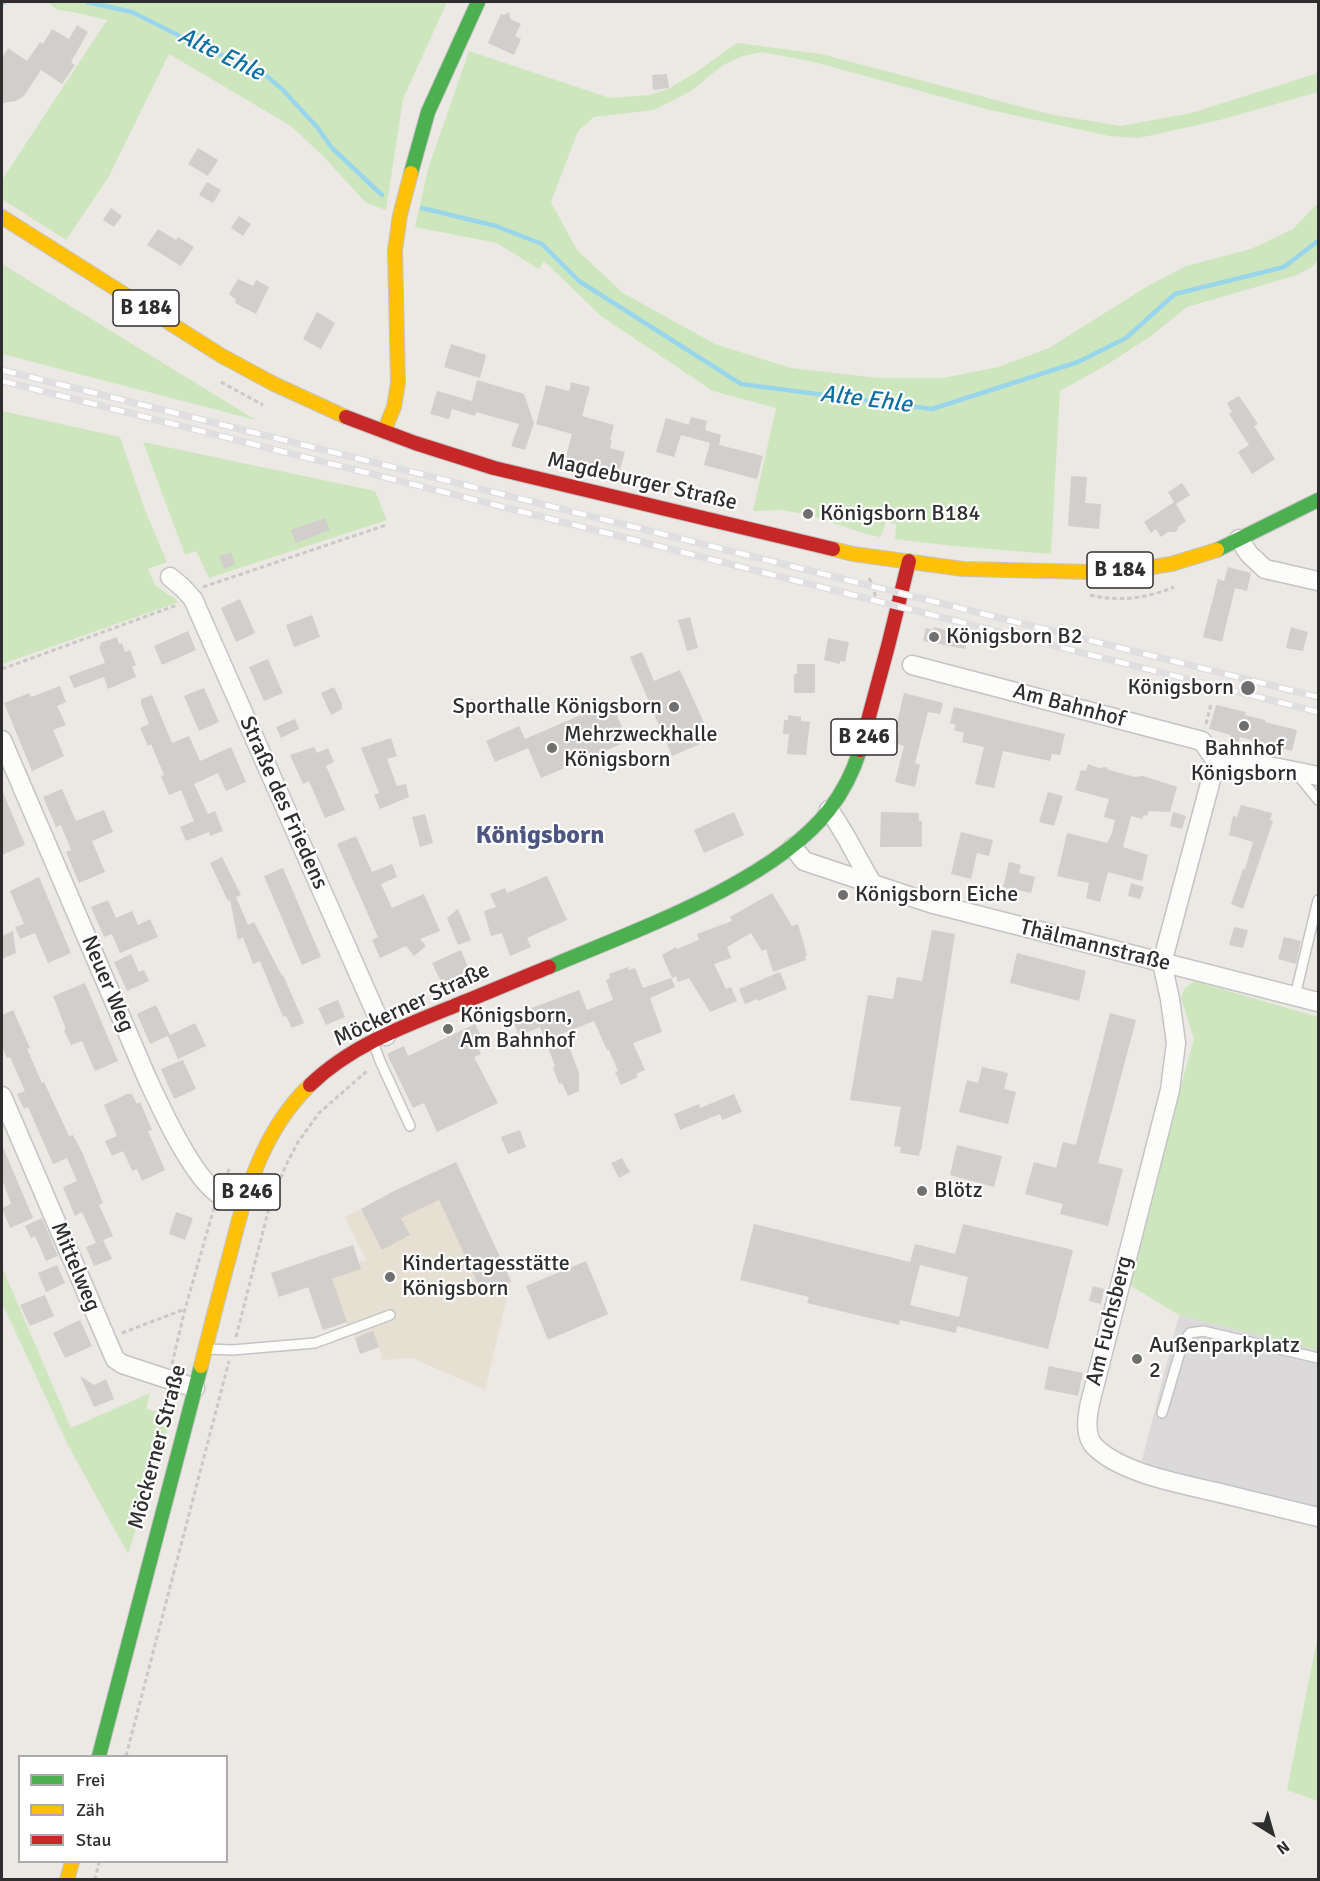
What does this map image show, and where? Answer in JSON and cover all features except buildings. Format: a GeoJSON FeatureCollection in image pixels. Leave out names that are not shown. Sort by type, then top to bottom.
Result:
{"type":"FeatureCollection","features":[{"type":"Feature","properties":{"kind":"main road"},"geometry":{"type":"LineString","coordinates":[[384,431],[394,407],[398,383],[394,250],[396,233],[428,112],[478,2]]}},
{"type":"Feature","properties":{"kind":"main road","name":"Magdeburger Straße"},"geometry":{"type":"LineString","coordinates":[[2,217],[239,366],[312,402],[384,431],[455,456],[541,480],[853,554],[963,569],[1091,572],[1133,570],[1154,567],[1214,551],[1318,501]]}},
{"type":"Feature","properties":{"kind":"main road","name":"Möckerner Straße"},"geometry":{"type":"LineString","coordinates":[[99,1755],[243,1203],[262,1151],[290,1107],[327,1070],[345,1057],[380,1039],[681,910],[748,876],[793,847],[817,825],[850,777],[862,747],[909,561]]}},
{"type":"Feature","properties":{"kind":"main road"},"geometry":{"type":"LineString","coordinates":[[67,1880],[72,1863]]}},
{"type":"Feature","properties":{"kind":"street"},"geometry":{"type":"LineString","coordinates":[[1239,539],[1249,554],[1265,569],[1318,581]]}},
{"type":"Feature","properties":{"kind":"street","name":"Straße des Friedens"},"geometry":{"type":"LineString","coordinates":[[170,577],[190,596],[380,1039]]}},
{"type":"Feature","properties":{"kind":"street","name":"Am Bahnhof"},"geometry":{"type":"LineString","coordinates":[[912,665],[1202,741]]}},
{"type":"Feature","properties":{"kind":"street","name":"Neuer Weg"},"geometry":{"type":"LineString","coordinates":[[2,740],[166,1118],[208,1184],[218,1193],[243,1203]]}},
{"type":"Feature","properties":{"kind":"street"},"geometry":{"type":"LineString","coordinates":[[1162,963],[1216,761],[1202,741]]}},
{"type":"Feature","properties":{"kind":"street"},"geometry":{"type":"LineString","coordinates":[[1216,761],[1245,761],[1318,776]]}},
{"type":"Feature","properties":{"kind":"street"},"geometry":{"type":"LineString","coordinates":[[829,810],[843,830],[854,854],[872,883]]}},
{"type":"Feature","properties":{"kind":"street","name":"Thälmannstraße"},"geometry":{"type":"LineString","coordinates":[[793,847],[804,861],[930,903],[1318,1002]]}},
{"type":"Feature","properties":{"kind":"street","name":"Am Fuchsberg"},"geometry":{"type":"LineString","coordinates":[[1162,963],[1176,1043],[1170,1090],[1090,1403],[1087,1430],[1093,1446],[1116,1461],[1137,1470],[1164,1480],[1318,1517]]}},
{"type":"Feature","properties":{"kind":"street","name":"Mittelweg"},"geometry":{"type":"LineString","coordinates":[[2,1096],[106,1340],[118,1362],[195,1388]]}},
{"type":"Feature","properties":{"kind":"lane"},"geometry":{"type":"LineString","coordinates":[[1296,772],[1318,800]]}},
{"type":"Feature","properties":{"kind":"lane"},"geometry":{"type":"LineString","coordinates":[[1295,996],[1318,900]]}},
{"type":"Feature","properties":{"kind":"lane"},"geometry":{"type":"LineString","coordinates":[[380,1039],[380,1061],[410,1126]]}},
{"type":"Feature","properties":{"kind":"lane"},"geometry":{"type":"LineString","coordinates":[[205,1348],[232,1350],[315,1343],[390,1315]]}},
{"type":"Feature","properties":{"kind":"lane"},"geometry":{"type":"LineString","coordinates":[[1162,1413],[1184,1342],[1190,1333],[1203,1331],[1318,1358]]}},
{"type":"Feature","properties":{"kind":"path"},"geometry":{"type":"LineString","coordinates":[[2,669],[190,596],[386,525]]}},
{"type":"Feature","properties":{"kind":"path"},"geometry":{"type":"LineString","coordinates":[[865,575],[874,587],[876,609]]}},
{"type":"Feature","properties":{"kind":"path"},"geometry":{"type":"LineString","coordinates":[[1269,703],[1270,696]]}},
{"type":"Feature","properties":{"kind":"path"},"geometry":{"type":"LineString","coordinates":[[1202,741],[1211,704]]}},
{"type":"Feature","properties":{"kind":"path"},"geometry":{"type":"LineString","coordinates":[[126,1755],[270,1204],[290,1158],[305,1131],[319,1113],[352,1082],[380,1061]]}},
{"type":"Feature","properties":{"kind":"path"},"geometry":{"type":"LineString","coordinates":[[106,1340],[184,1309],[168,1380]]}},
{"type":"Feature","properties":{"kind":"path"},"geometry":{"type":"LineString","coordinates":[[95,1880],[99,1863]]}},
{"type":"Feature","properties":{"kind":"shaded area","name":"Kindertagesstätte Königsborn"},"geometry":{"type":"Polygon","coordinates":[[[456,1162],[511,1281],[485,1390],[412,1358],[382,1360],[379,1347],[360,1354],[355,1338],[345,1322],[323,1330],[311,1294],[315,1285],[279,1297],[271,1273],[353,1245],[359,1263],[366,1260],[345,1217],[456,1162]]]}},
{"type":"Feature","properties":{"kind":"shaded area"},"geometry":{"type":"Polygon","coordinates":[[[1179,1315],[1318,1350],[1318,1507],[1141,1464],[1179,1315]]]}},
{"type":"Feature","properties":{"kind":"green space"},"geometry":{"type":"Polygon","coordinates":[[[47,2],[447,2],[403,99],[386,210],[366,203],[323,156],[291,126],[169,54],[108,178],[66,240],[2,199],[2,180],[107,20],[58,10],[47,2]]]}},
{"type":"Feature","properties":{"kind":"green space"},"geometry":{"type":"Polygon","coordinates":[[[737,43],[821,54],[1049,114],[1121,126],[1191,113],[1318,73],[1318,92],[1220,120],[1139,138],[1109,136],[986,109],[814,62],[762,52],[743,56],[723,65],[691,91],[654,110],[594,117],[578,131],[551,202],[577,250],[623,293],[715,344],[791,368],[878,378],[943,378],[998,367],[1049,348],[1146,287],[1186,266],[1251,249],[1293,229],[1318,203],[1318,260],[1313,266],[1297,275],[1187,307],[1151,336],[1060,391],[1051,554],[895,539],[896,524],[886,522],[880,537],[815,517],[816,509],[804,507],[803,514],[782,510],[753,511],[776,408],[713,391],[601,316],[544,261],[539,269],[497,243],[415,227],[428,169],[469,51],[610,98],[650,95],[668,89],[737,43]]]}},
{"type":"Feature","properties":{"kind":"green space"},"geometry":{"type":"Polygon","coordinates":[[[2,264],[256,420],[2,354],[2,264]]]}},
{"type":"Feature","properties":{"kind":"green space"},"geometry":{"type":"Polygon","coordinates":[[[2,411],[120,437],[145,510],[167,562],[148,569],[155,585],[179,602],[2,664],[2,411]]]}},
{"type":"Feature","properties":{"kind":"green space"},"geometry":{"type":"Polygon","coordinates":[[[143,442],[375,491],[387,520],[209,578],[196,551],[185,555],[143,442]]]}},
{"type":"Feature","properties":{"kind":"green space"},"geometry":{"type":"Polygon","coordinates":[[[1194,981],[1318,1017],[1318,1350],[1179,1315],[1126,1283],[1194,1039],[1181,998],[1184,989],[1194,981]]]}},
{"type":"Feature","properties":{"kind":"green space"},"geometry":{"type":"Polygon","coordinates":[[[2,1267],[71,1428],[150,1393],[146,1409],[172,1415],[128,1554],[68,1445],[2,1303],[2,1267]]]}},
{"type":"Feature","properties":{"kind":"green space"},"geometry":{"type":"Polygon","coordinates":[[[1318,1635],[1318,1801],[1287,1790],[1318,1635]]]}},
{"type":"Feature","properties":{"kind":"waterway","name":"Alte Ehle"},"geometry":{"type":"LineString","coordinates":[[87,2],[132,12],[200,46],[263,73],[282,89],[317,127],[332,148],[382,195]]}},
{"type":"Feature","properties":{"kind":"waterway","name":"Alte Ehle"},"geometry":{"type":"LineString","coordinates":[[422,208],[496,226],[542,244],[579,281],[741,384],[932,409],[1078,362],[1126,338],[1175,294],[1284,267],[1318,241]]}},
{"type":"Feature","properties":{"kind":"railway"},"geometry":{"type":"LineString","coordinates":[[2,370],[1318,697]]}},
{"type":"Feature","properties":{"kind":"railway"},"geometry":{"type":"LineString","coordinates":[[2,381],[1318,712]]}},
{"type":"Feature","properties":{"kind":"traffic: fast"},"geometry":{"type":"LineString","coordinates":[[411,173],[428,112],[478,2]]}},
{"type":"Feature","properties":{"kind":"traffic: fast"},"geometry":{"type":"LineString","coordinates":[[1217,550],[1318,500]]}},
{"type":"Feature","properties":{"kind":"traffic: fast"},"geometry":{"type":"LineString","coordinates":[[549,967],[699,902],[738,882],[773,860],[804,836],[829,810],[847,782],[860,750]]}},
{"type":"Feature","properties":{"kind":"traffic: fast"},"geometry":{"type":"LineString","coordinates":[[99,1755],[201,1366]]}},
{"type":"Feature","properties":{"kind":"traffic: slow"},"geometry":{"type":"LineString","coordinates":[[384,431],[394,407],[398,383],[395,250],[400,215],[411,173]]}},
{"type":"Feature","properties":{"kind":"traffic: slow"},"geometry":{"type":"LineString","coordinates":[[2,217],[222,356],[274,384],[346,417]]}},
{"type":"Feature","properties":{"kind":"traffic: slow"},"geometry":{"type":"LineString","coordinates":[[833,549],[853,554],[963,569],[1091,572],[1133,570],[1171,564],[1217,550]]}},
{"type":"Feature","properties":{"kind":"traffic: slow"},"geometry":{"type":"LineString","coordinates":[[201,1366],[242,1211],[257,1165],[279,1123],[310,1085]]}},
{"type":"Feature","properties":{"kind":"traffic: slow"},"geometry":{"type":"LineString","coordinates":[[67,1880],[72,1863]]}},
{"type":"Feature","properties":{"kind":"traffic: jam"},"geometry":{"type":"LineString","coordinates":[[346,417],[415,443],[494,468],[833,549]]}},
{"type":"Feature","properties":{"kind":"traffic: jam"},"geometry":{"type":"LineString","coordinates":[[860,750],[909,561]]}},
{"type":"Feature","properties":{"kind":"traffic: jam"},"geometry":{"type":"LineString","coordinates":[[310,1085],[343,1058],[380,1037],[549,967]]}},
{"type":"Feature","properties":{"kind":"place","name":"Königsborn B184"},"geometry":{"type":"Point","coordinates":[808,514]}},
{"type":"Feature","properties":{"kind":"place","name":"Königsborn B2"},"geometry":{"type":"Point","coordinates":[934,637]}},
{"type":"Feature","properties":{"kind":"place","name":"Königsborn"},"geometry":{"type":"Point","coordinates":[1248,688]}},
{"type":"Feature","properties":{"kind":"place","name":"Sporthalle Königsborn"},"geometry":{"type":"Point","coordinates":[674,707]}},
{"type":"Feature","properties":{"kind":"place","name":"Bahnhof Königsborn"},"geometry":{"type":"Point","coordinates":[1244,726]}},
{"type":"Feature","properties":{"kind":"place","name":"Mehrzweckhalle Königsborn"},"geometry":{"type":"Point","coordinates":[552,748]}},
{"type":"Feature","properties":{"kind":"place","name":"Königsborn Eiche"},"geometry":{"type":"Point","coordinates":[843,895]}},
{"type":"Feature","properties":{"kind":"place","name":"Königsborn, Am Bahnhof"},"geometry":{"type":"Point","coordinates":[448,1029]}},
{"type":"Feature","properties":{"kind":"place","name":"Blötz"},"geometry":{"type":"Point","coordinates":[922,1191]}},
{"type":"Feature","properties":{"kind":"place","name":"Kindertagesstätte Königsborn"},"geometry":{"type":"Point","coordinates":[390,1277]}},
{"type":"Feature","properties":{"kind":"place","name":"Außenparkplatz 2"},"geometry":{"type":"Point","coordinates":[1137,1359]}},
{"type":"Feature","properties":{"kind":"district","name":"Königsborn"},"geometry":{"type":"Point","coordinates":[540,836]}}]}
